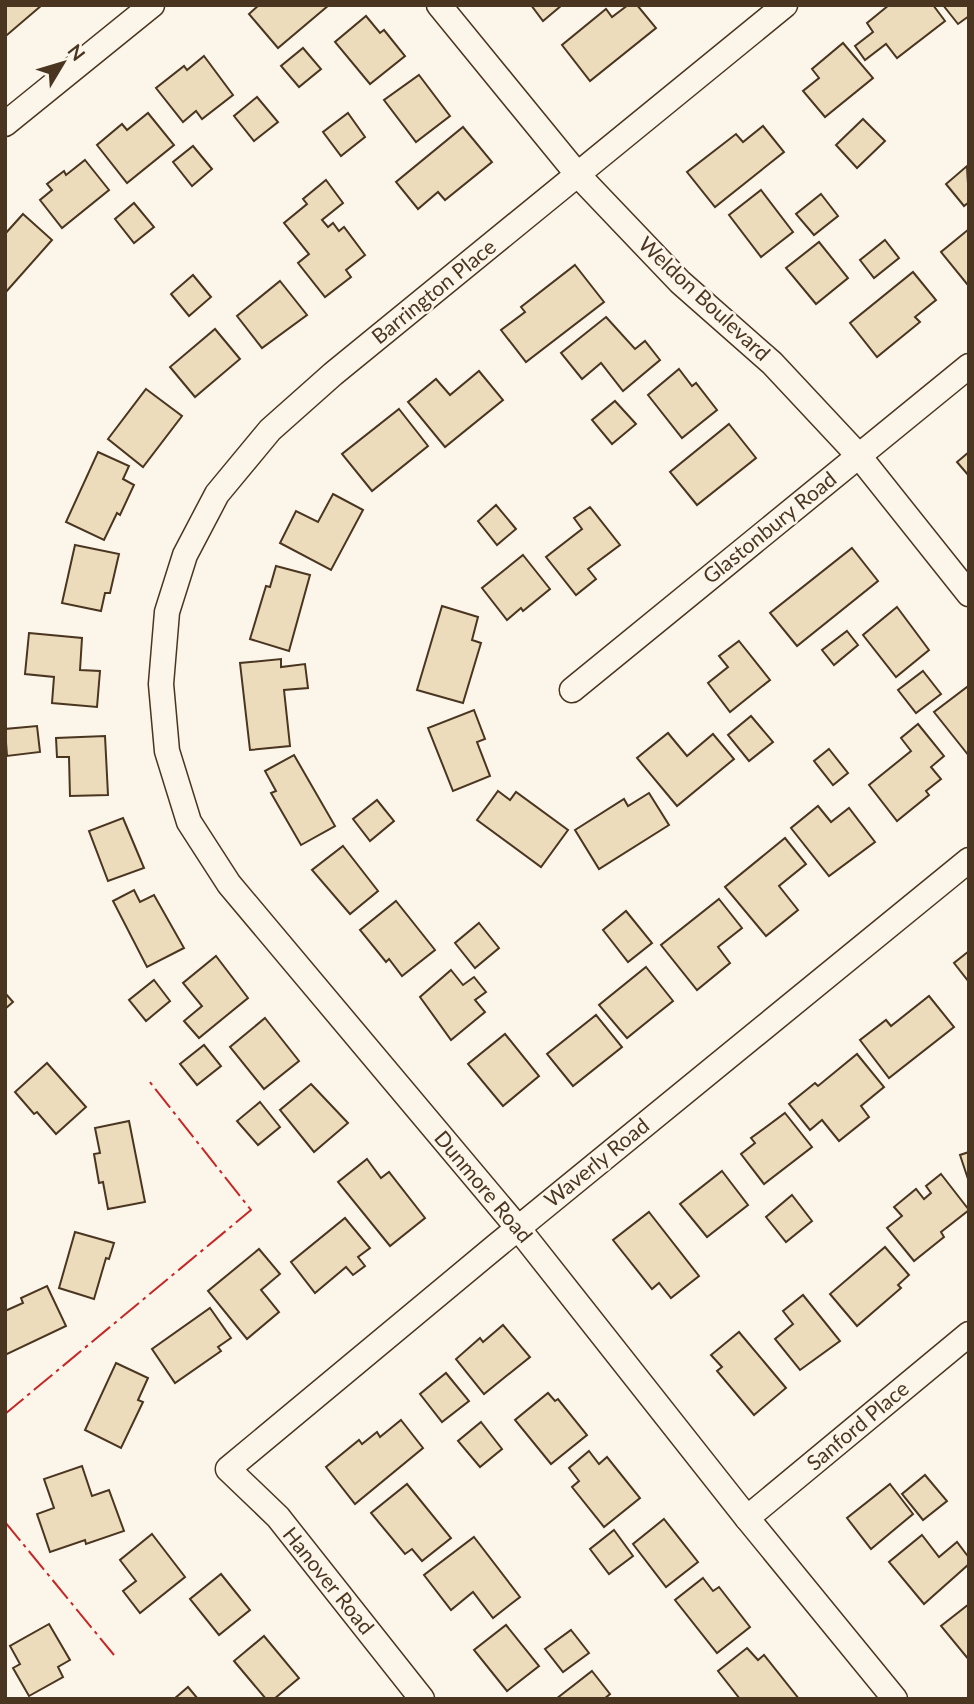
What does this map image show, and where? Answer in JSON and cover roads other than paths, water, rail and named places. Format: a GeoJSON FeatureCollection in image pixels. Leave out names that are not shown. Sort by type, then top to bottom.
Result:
{"type":"FeatureCollection","features":[{"type":"Feature","properties":{"kind":"street"},"geometry":{"type":"LineString","coordinates":[[5,124],[152,5]]}},
{"type":"Feature","properties":{"kind":"street","name":"Weldon Boulevard"},"geometry":{"type":"LineString","coordinates":[[439,5],[578,175],[680,282],[772,363],[859,456],[969,594]]}},
{"type":"Feature","properties":{"kind":"street","name":"Barrington Place"},"geometry":{"type":"LineString","coordinates":[[164,638],[167,612],[185,555],[217,494],[270,430],[333,373],[785,5]]}},
{"type":"Feature","properties":{"kind":"street","name":"Glastonbury Road"},"geometry":{"type":"LineString","coordinates":[[572,690],[969,366]]}},
{"type":"Feature","properties":{"kind":"street","name":"Dunmore Road"},"geometry":{"type":"LineString","coordinates":[[164,638],[161,684],[167,751],[189,822],[237,894],[518,1228],[747,1518],[895,1699]]}},
{"type":"Feature","properties":{"kind":"street","name":"Waverly Road"},"geometry":{"type":"LineString","coordinates":[[228,1469],[969,860]]}},
{"type":"Feature","properties":{"kind":"street","name":"Sanford Place"},"geometry":{"type":"LineString","coordinates":[[747,1518],[969,1334]]}},
{"type":"Feature","properties":{"kind":"street","name":"Hanover Road"},"geometry":{"type":"LineString","coordinates":[[228,1469],[278,1517],[422,1699]]}}]}
